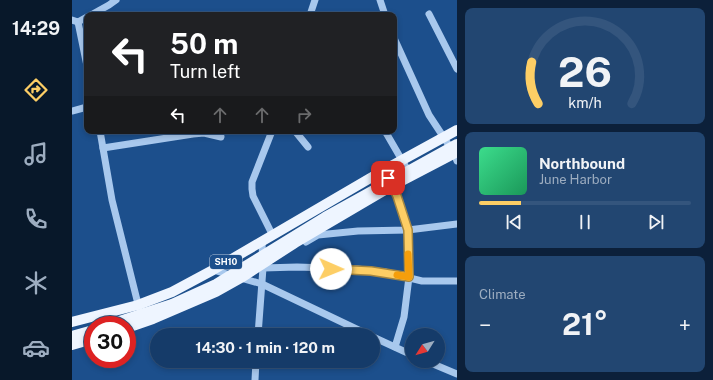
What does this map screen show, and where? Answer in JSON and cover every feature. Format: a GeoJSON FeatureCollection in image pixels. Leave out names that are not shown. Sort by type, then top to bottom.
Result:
{"type":"FeatureCollection","features":[{"type":"Feature","properties":{"kind":"main road","name":"SH10"},"geometry":{"type":"LineString","coordinates":[[72,322],[138,305],[172,292],[262,242],[272,234],[285,228],[384,170],[457,130]]}},
{"type":"Feature","properties":{"kind":"main road"},"geometry":{"type":"LineString","coordinates":[[136,325],[216,292],[263,265],[295,243],[392,186],[456,152]]}},
{"type":"Feature","properties":{"kind":"main road"},"geometry":{"type":"LineString","coordinates":[[135,316],[172,304],[216,284],[325,218],[456,152]]}},
{"type":"Feature","properties":{"kind":"main road"},"geometry":{"type":"LineString","coordinates":[[72,336],[84,333]]}},
{"type":"Feature","properties":{"kind":"main road"},"geometry":{"type":"LineString","coordinates":[[72,346],[84,342]]}},
{"type":"Feature","properties":{"kind":"street"},"geometry":{"type":"LineString","coordinates":[[97,12],[116,0]]}},
{"type":"Feature","properties":{"kind":"street"},"geometry":{"type":"LineString","coordinates":[[311,12],[315,0]]}},
{"type":"Feature","properties":{"kind":"street"},"geometry":{"type":"LineString","coordinates":[[380,0],[384,12]]}},
{"type":"Feature","properties":{"kind":"street"},"geometry":{"type":"LineString","coordinates":[[429,14],[457,69]]}},
{"type":"Feature","properties":{"kind":"street"},"geometry":{"type":"LineString","coordinates":[[76,23],[84,54]]}},
{"type":"Feature","properties":{"kind":"street"},"geometry":{"type":"LineString","coordinates":[[397,45],[429,115],[443,138],[456,152]]}},
{"type":"Feature","properties":{"kind":"street"},"geometry":{"type":"LineString","coordinates":[[72,111],[84,108]]}},
{"type":"Feature","properties":{"kind":"street"},"geometry":{"type":"LineString","coordinates":[[101,134],[112,200],[142,323]]}},
{"type":"Feature","properties":{"kind":"street"},"geometry":{"type":"LineString","coordinates":[[103,148],[192,134]]}},
{"type":"Feature","properties":{"kind":"street"},"geometry":{"type":"LineString","coordinates":[[208,134],[221,137]]}},
{"type":"Feature","properties":{"kind":"street"},"geometry":{"type":"LineString","coordinates":[[271,134],[252,182],[252,189],[253,196],[272,234]]}},
{"type":"Feature","properties":{"kind":"street"},"geometry":{"type":"LineString","coordinates":[[297,134],[308,147]]}},
{"type":"Feature","properties":{"kind":"street"},"geometry":{"type":"LineString","coordinates":[[387,134],[411,176]]}},
{"type":"Feature","properties":{"kind":"street"},"geometry":{"type":"LineString","coordinates":[[384,170],[397,196],[408,230],[409,277],[404,317],[396,347]]}},
{"type":"Feature","properties":{"kind":"street"},"geometry":{"type":"LineString","coordinates":[[285,228],[297,247],[318,235],[358,231],[408,230],[457,224]]}},
{"type":"Feature","properties":{"kind":"street"},"geometry":{"type":"LineString","coordinates":[[259,328],[263,265],[262,242]]}},
{"type":"Feature","properties":{"kind":"street"},"geometry":{"type":"LineString","coordinates":[[263,265],[357,269],[385,272],[422,281],[457,281]]}},
{"type":"Feature","properties":{"kind":"street"},"geometry":{"type":"LineString","coordinates":[[213,270],[262,284],[354,328]]}},
{"type":"Feature","properties":{"kind":"street"},"geometry":{"type":"LineString","coordinates":[[380,340],[405,352]]}},
{"type":"Feature","properties":{"kind":"street"},"geometry":{"type":"LineString","coordinates":[[255,380],[256,368]]}},
{"type":"Feature","properties":{"kind":"street"},"geometry":{"type":"LineString","coordinates":[[443,368],[457,374]]}},
{"type":"Feature","properties":{"kind":"slow traffic"},"geometry":{"type":"LineString","coordinates":[[397,275],[409,277],[408,254]]}},
{"type":"Feature","properties":{"kind":"route"},"geometry":{"type":"LineString","coordinates":[[331,269],[357,269],[385,272],[409,277],[408,230],[397,196],[388,178]]}}]}
